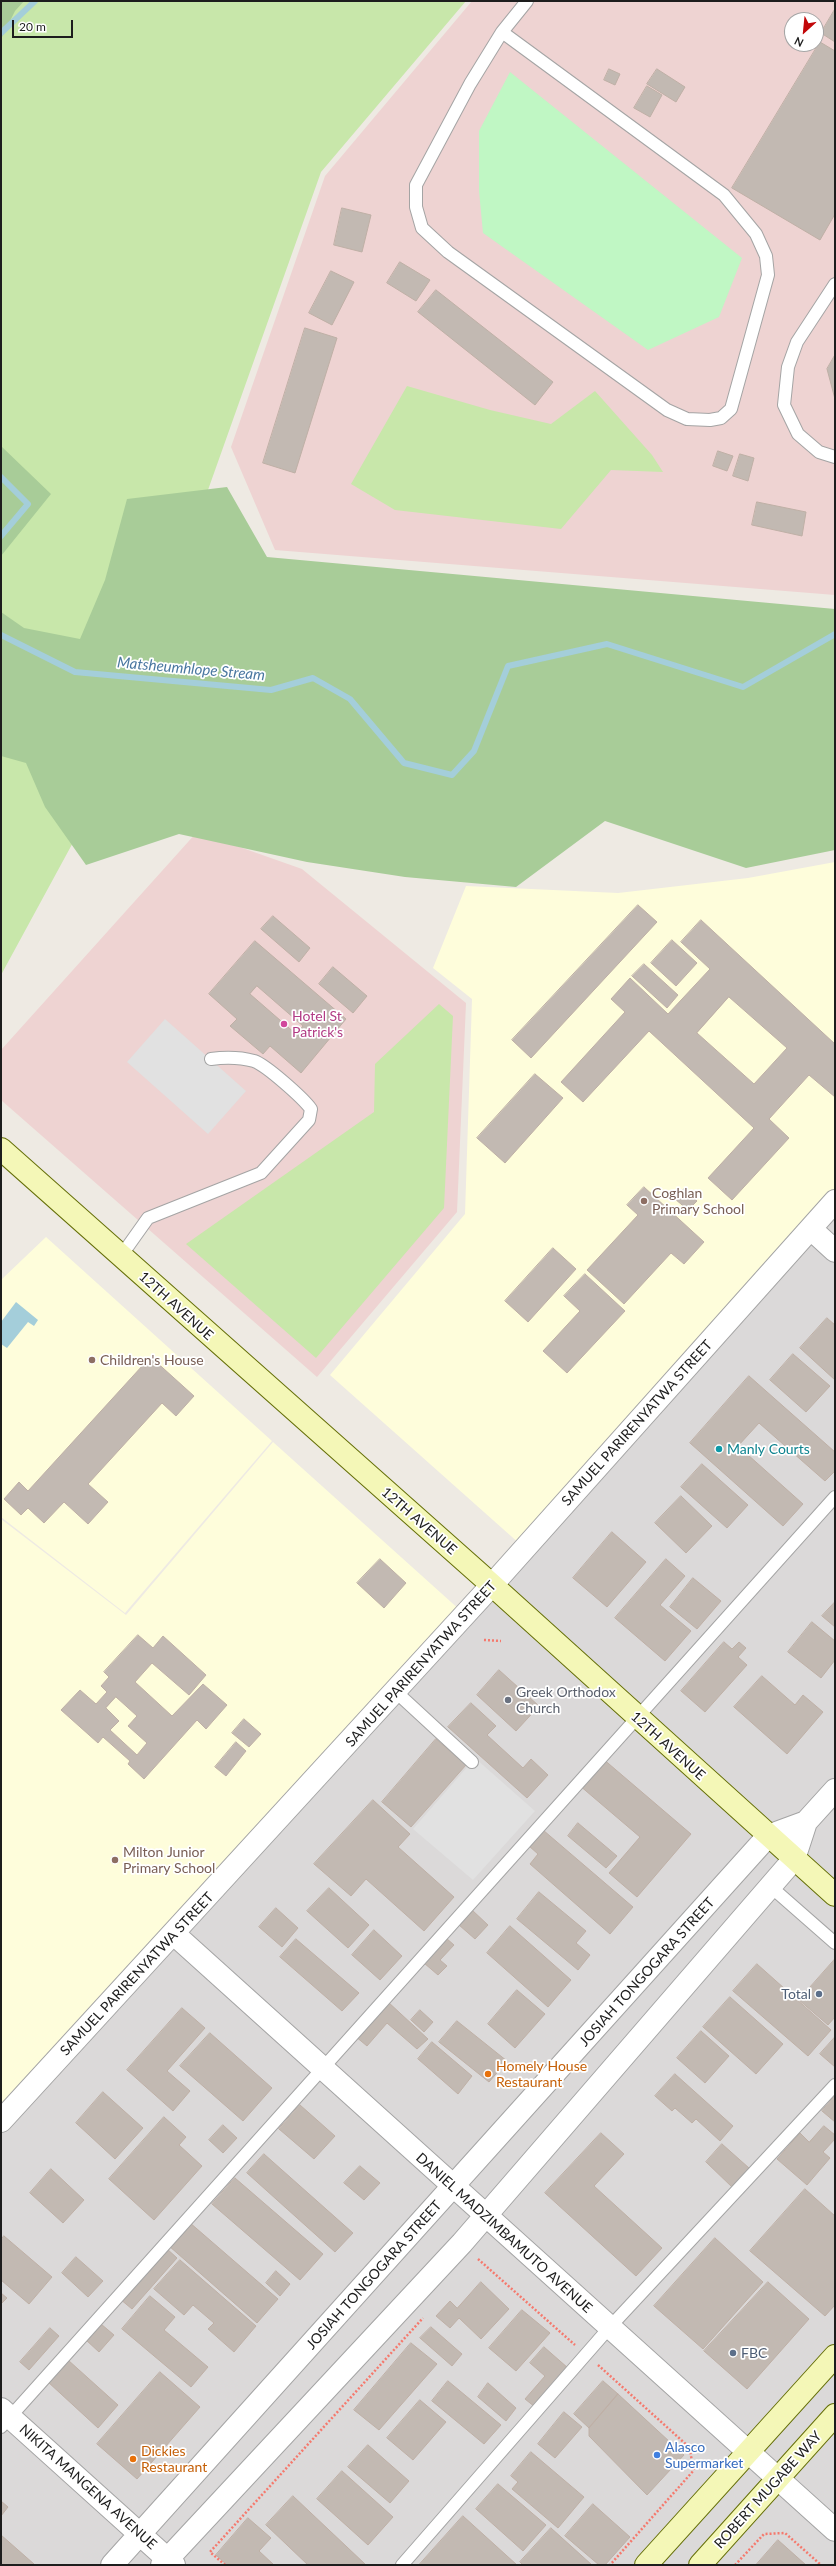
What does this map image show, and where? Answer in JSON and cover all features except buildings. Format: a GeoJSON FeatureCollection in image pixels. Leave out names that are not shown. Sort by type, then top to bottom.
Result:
{"type":"FeatureCollection","features":[{"type":"Feature","properties":{"kind":"main road","name":"12TH AVENUE"},"geometry":{"type":"LineString","coordinates":[[1,1150],[492,1585],[637,1718],[835,1895]]}},
{"type":"Feature","properties":{"kind":"main road"},"geometry":{"type":"LineString","coordinates":[[646,2565],[835,2356]]}},
{"type":"Feature","properties":{"kind":"main road","name":"ROBERT MUGABE WAY"},"geometry":{"type":"LineString","coordinates":[[700,2565],[835,2415]]}},
{"type":"Feature","properties":{"kind":"street","name":"SAMUEL PARIRENYATWA STREET"},"geometry":{"type":"LineString","coordinates":[[1,2121],[174,1934],[492,1585],[835,1201]]}},
{"type":"Feature","properties":{"kind":"street"},"geometry":{"type":"LineString","coordinates":[[811,1229],[835,1251]]}},
{"type":"Feature","properties":{"kind":"street","name":"JOSIAH TONGOGARA STREET"},"geometry":{"type":"LineString","coordinates":[[168,2563],[485,2216],[794,1859],[806,1822],[835,1790]]}},
{"type":"Feature","properties":{"kind":"street","name":"JOSIAH TONGOGARA STREET"},"geometry":{"type":"LineString","coordinates":[[112,2565],[454,2187],[768,1836],[806,1822]]}},
{"type":"Feature","properties":{"kind":"street","name":"DANIEL MADZIMBAMUTO AVENUE"},"geometry":{"type":"LineString","coordinates":[[174,1934],[609,2328],[835,2530]]}},
{"type":"Feature","properties":{"kind":"street","name":"NIKITA MANGENA AVENUE"},"geometry":{"type":"LineString","coordinates":[[4,2418],[140,2534],[168,2563]]}},
{"type":"Feature","properties":{"kind":"lane"},"geometry":{"type":"LineString","coordinates":[[502,32],[724,195],[756,234],[766,256],[768,275],[738,390],[731,409],[721,418],[710,420],[687,419],[667,410],[448,252],[422,228],[416,208],[416,185],[470,84],[502,32],[527,1]]}},
{"type":"Feature","properties":{"kind":"lane"},"geometry":{"type":"LineString","coordinates":[[835,284],[797,342],[788,367],[784,405],[798,434],[819,452],[835,457]]}},
{"type":"Feature","properties":{"kind":"lane"},"geometry":{"type":"LineString","coordinates":[[120,1256],[148,1218],[261,1173],[309,1120],[311,1108],[303,1098],[256,1062],[232,1057],[211,1059]]}},
{"type":"Feature","properties":{"kind":"lane"},"geometry":{"type":"LineString","coordinates":[[4,2418],[322,2068],[835,1497]]}},
{"type":"Feature","properties":{"kind":"lane"},"geometry":{"type":"LineString","coordinates":[[395,1691],[472,1762]]}},
{"type":"Feature","properties":{"kind":"lane"},"geometry":{"type":"LineString","coordinates":[[770,1886],[835,1942]]}},
{"type":"Feature","properties":{"kind":"lane"},"geometry":{"type":"LineString","coordinates":[[402,2565],[609,2328],[835,2085]]}},
{"type":"Feature","properties":{"kind":"path"},"geometry":{"type":"LineString","coordinates":[[484,1640],[501,1641]]}},
{"type":"Feature","properties":{"kind":"path"},"geometry":{"type":"LineString","coordinates":[[474,2263],[479,2258],[689,2447],[694,2470],[610,2565]]}},
{"type":"Feature","properties":{"kind":"path"},"geometry":{"type":"LineString","coordinates":[[225,2565],[210,2552],[425,2316]]}},
{"type":"Feature","properties":{"kind":"path"},"geometry":{"type":"LineString","coordinates":[[735,2565],[764,2534],[785,2533],[821,2565]]}},
{"type":"Feature","properties":{"kind":"shaded area"},"geometry":{"type":"Polygon","coordinates":[[[472,1],[835,1],[835,595],[275,550],[231,447],[325,176],[472,1]]]}},
{"type":"Feature","properties":{"kind":"shaded area"},"geometry":{"type":"Polygon","coordinates":[[[197,832],[302,869],[466,1003],[457,1212],[317,1377],[1,1100],[1,1050],[197,832]]]}},
{"type":"Feature","properties":{"kind":"shaded area","name":"Coghlan Primary School"},"geometry":{"type":"Polygon","coordinates":[[[835,862],[835,1189],[521,1545],[330,1375],[465,1214],[472,999],[433,968],[466,886],[618,893],[748,878],[835,862]]]}},
{"type":"Feature","properties":{"kind":"shaded area"},"geometry":{"type":"Polygon","coordinates":[[[165,1019],[246,1091],[208,1134],[127,1062],[165,1019]]]}},
{"type":"Feature","properties":{"kind":"shaded area"},"geometry":{"type":"Polygon","coordinates":[[[835,1215],[835,2565],[1,2565],[1,2134],[459,1635],[835,1215]]]}},
{"type":"Feature","properties":{"kind":"shaded area","name":"Children's House"},"geometry":{"type":"Polygon","coordinates":[[[46,1237],[272,1441],[125,1613],[1,1517],[1,1280],[46,1237]]]}},
{"type":"Feature","properties":{"kind":"shaded area","name":"Milton Junior Primary School"},"geometry":{"type":"Polygon","coordinates":[[[273,1442],[461,1611],[1,2104],[1,1519],[126,1615],[273,1442]]]}},
{"type":"Feature","properties":{"kind":"shaded area"},"geometry":{"type":"Polygon","coordinates":[[[475,1758],[535,1811],[473,1880],[413,1829],[475,1758]]]}},
{"type":"Feature","properties":{"kind":"green space"},"geometry":{"type":"Polygon","coordinates":[[[1,1],[466,1],[321,172],[101,791],[1,975],[1,1]]]}},
{"type":"Feature","properties":{"kind":"green space"},"geometry":{"type":"Polygon","coordinates":[[[1,1],[24,1],[15,11],[1,39],[1,1]]]}},
{"type":"Feature","properties":{"kind":"green space"},"geometry":{"type":"Polygon","coordinates":[[[510,72],[742,258],[719,317],[648,350],[483,233],[479,191],[479,131],[510,72]]]}},
{"type":"Feature","properties":{"kind":"green space"},"geometry":{"type":"Polygon","coordinates":[[[407,386],[490,410],[551,424],[595,391],[652,455],[663,472],[611,470],[561,529],[395,510],[351,484],[407,386]]]}},
{"type":"Feature","properties":{"kind":"green space"},"geometry":{"type":"Polygon","coordinates":[[[1,446],[51,494],[1,556],[1,446]]]}},
{"type":"Feature","properties":{"kind":"green space"},"geometry":{"type":"Polygon","coordinates":[[[227,487],[267,557],[835,609],[835,850],[746,868],[605,821],[516,887],[405,877],[307,862],[179,834],[86,865],[45,807],[26,763],[1,756],[1,612],[24,628],[80,639],[105,580],[127,499],[227,487]]]}},
{"type":"Feature","properties":{"kind":"green space"},"geometry":{"type":"Polygon","coordinates":[[[439,1004],[453,1016],[444,1208],[316,1358],[186,1244],[374,1112],[375,1064],[439,1004]]]}},
{"type":"Feature","properties":{"kind":"water"},"geometry":{"type":"Polygon","coordinates":[[[16,1302],[38,1320],[34,1326],[28,1322],[7,1348],[1,1344],[1,1322],[16,1302]]]}},
{"type":"Feature","properties":{"kind":"waterway","name":"Matsheumhlope Stream"},"geometry":{"type":"LineString","coordinates":[[1,33],[35,1]]}},
{"type":"Feature","properties":{"kind":"waterway","name":"Matsheumhlope Stream"},"geometry":{"type":"LineString","coordinates":[[1,477],[28,504],[1,536]]}},
{"type":"Feature","properties":{"kind":"waterway","name":"Matsheumhlope Stream"},"geometry":{"type":"LineString","coordinates":[[1,635],[75,672],[271,690],[313,678],[350,699],[404,763],[452,775],[474,751],[508,666],[607,644],[743,687],[835,634]]}},
{"type":"Feature","properties":{"kind":"place","name":"Hotel St Patrick's"},"geometry":{"type":"Point","coordinates":[284,1024]}},
{"type":"Feature","properties":{"kind":"place","name":"Coghlan Primary School"},"geometry":{"type":"Point","coordinates":[644,1201]}},
{"type":"Feature","properties":{"kind":"place","name":"Children's House"},"geometry":{"type":"Point","coordinates":[92,1360]}},
{"type":"Feature","properties":{"kind":"place","name":"Manly Courts"},"geometry":{"type":"Point","coordinates":[719,1449]}},
{"type":"Feature","properties":{"kind":"place","name":"Greek Orthodox Church"},"geometry":{"type":"Point","coordinates":[508,1700]}},
{"type":"Feature","properties":{"kind":"place","name":"Milton Junior Primary School"},"geometry":{"type":"Point","coordinates":[115,1860]}},
{"type":"Feature","properties":{"kind":"place","name":"Total"},"geometry":{"type":"Point","coordinates":[819,1994]}},
{"type":"Feature","properties":{"kind":"place","name":"Homely House Restaurant"},"geometry":{"type":"Point","coordinates":[488,2074]}},
{"type":"Feature","properties":{"kind":"place","name":"FBC"},"geometry":{"type":"Point","coordinates":[733,2353]}},
{"type":"Feature","properties":{"kind":"place","name":"Alasco Supermarket"},"geometry":{"type":"Point","coordinates":[657,2455]}},
{"type":"Feature","properties":{"kind":"place","name":"Dickies Restaurant"},"geometry":{"type":"Point","coordinates":[133,2459]}}]}
